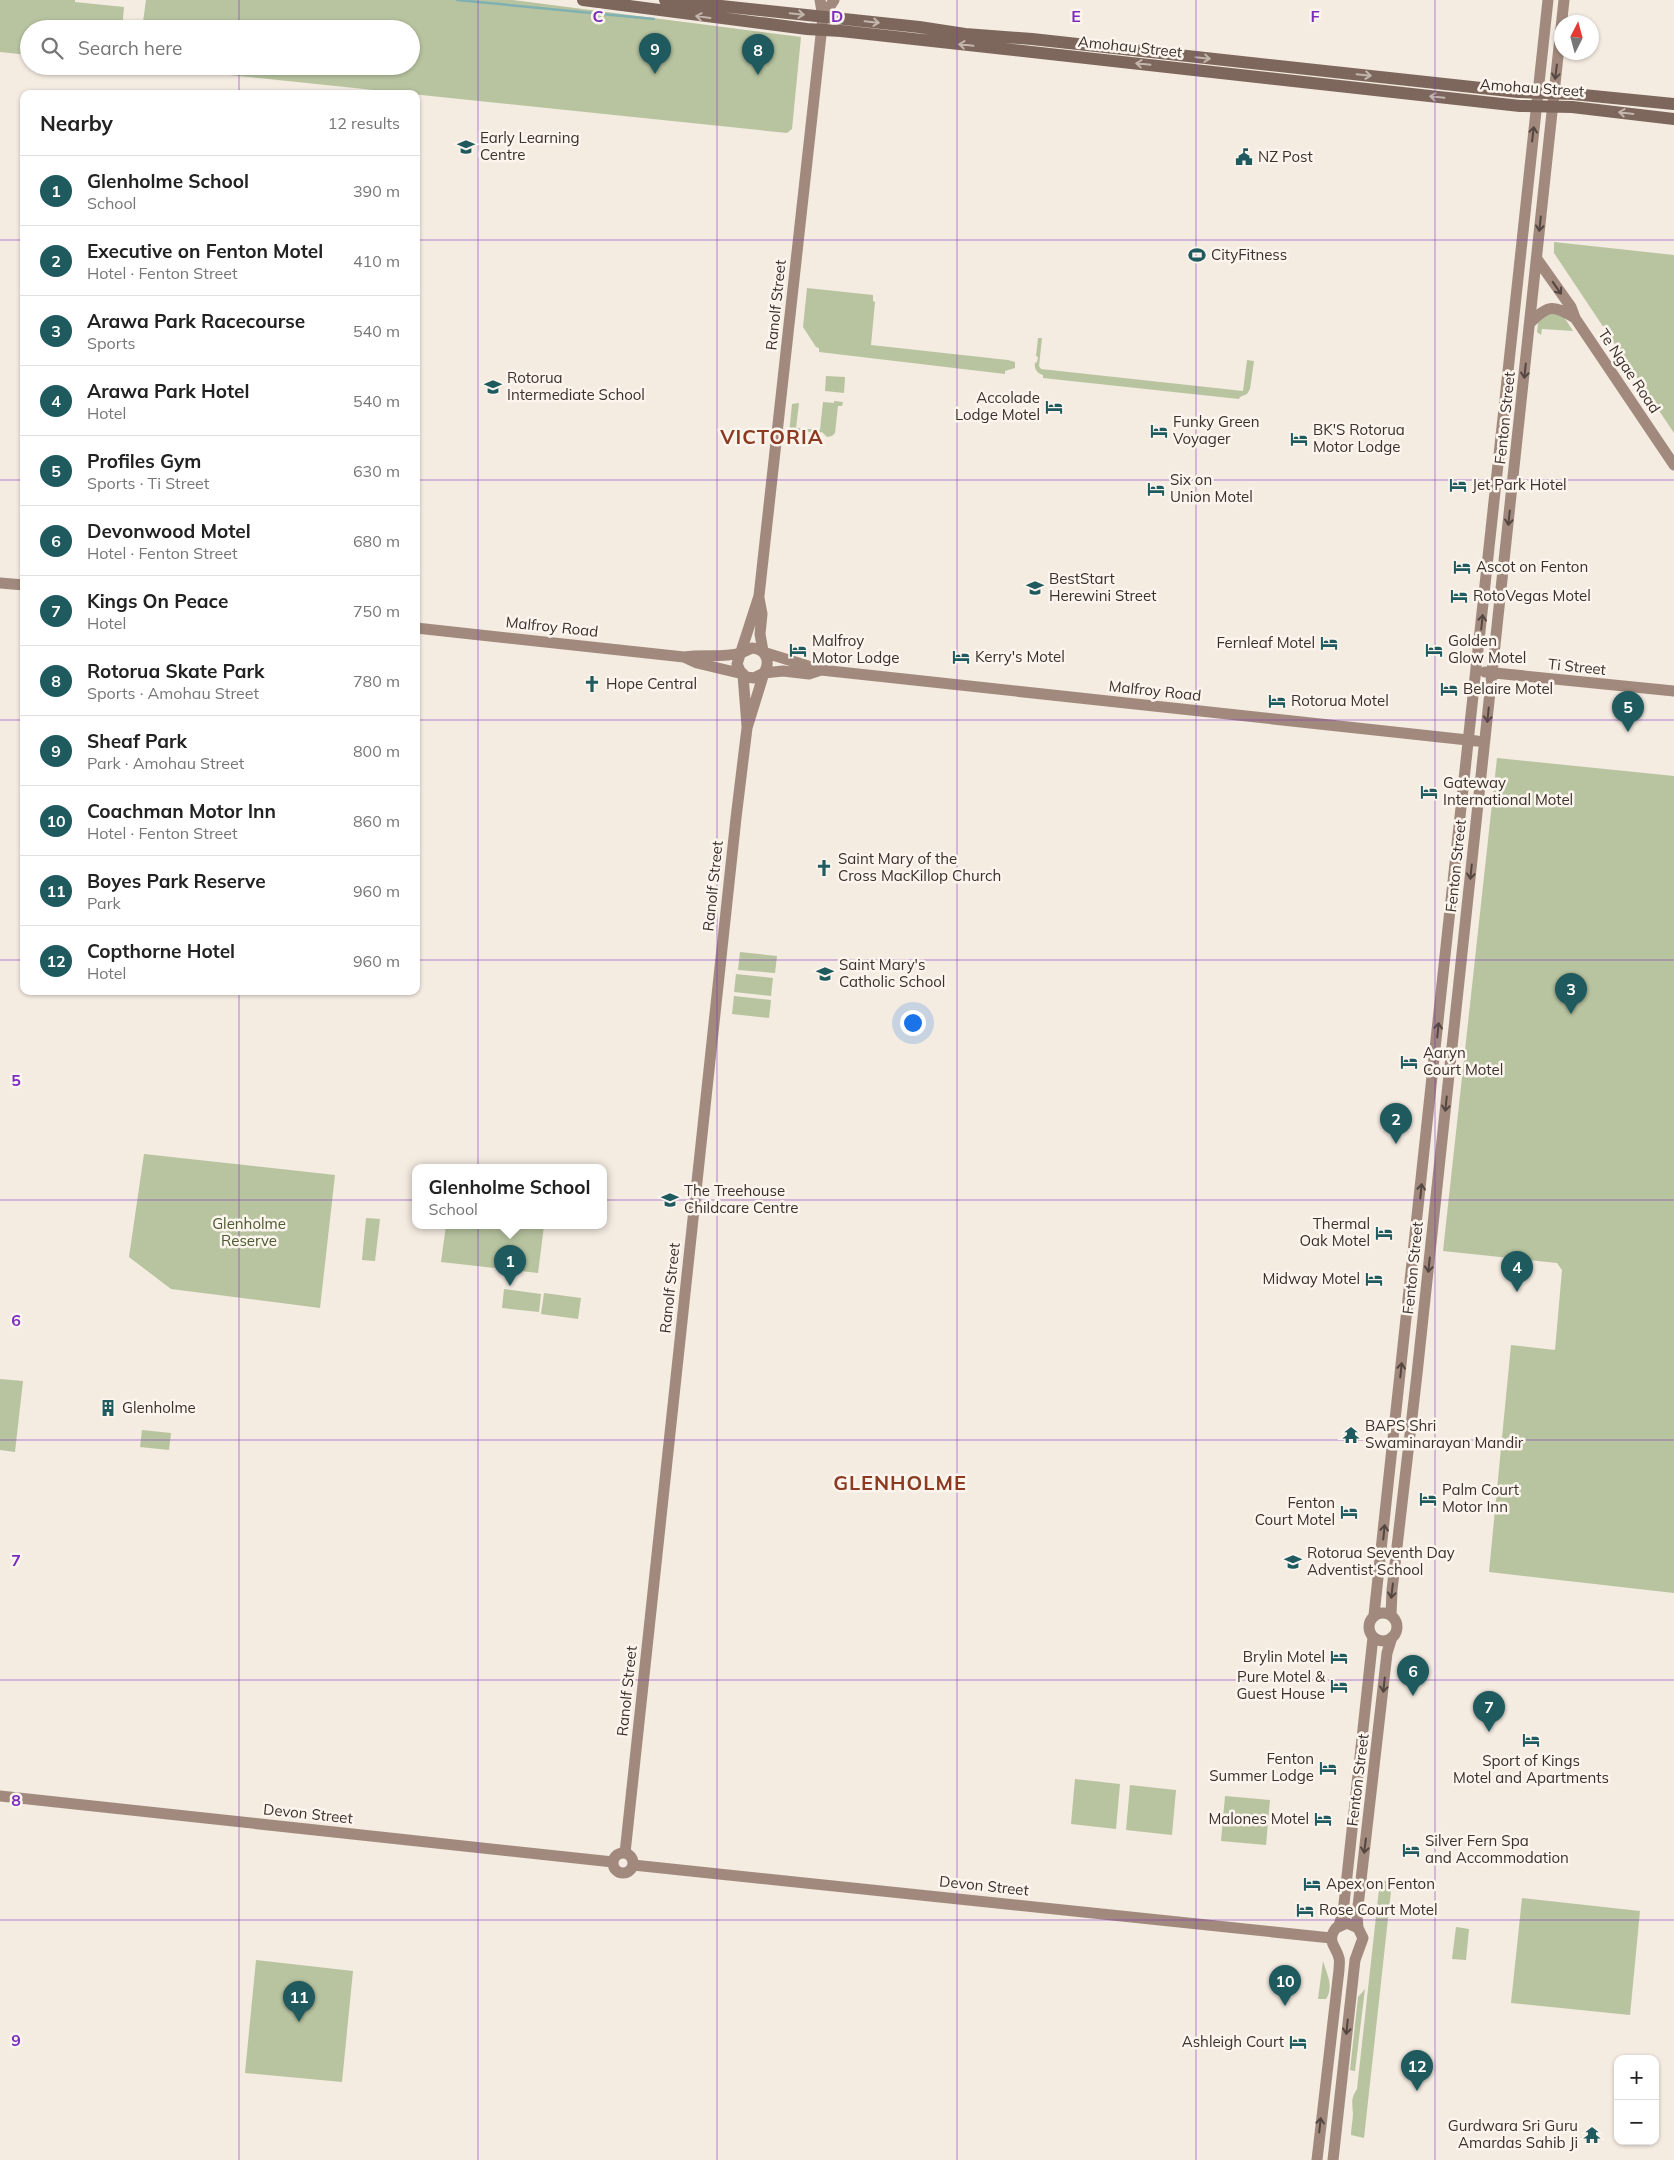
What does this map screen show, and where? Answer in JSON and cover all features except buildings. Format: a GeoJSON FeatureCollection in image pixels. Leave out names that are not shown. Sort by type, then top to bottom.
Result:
{"type":"FeatureCollection","features":[{"type":"Feature","properties":{"kind":"main road","name":"Amohau Street"},"geometry":{"type":"LineString","coordinates":[[582,0],[822,23],[919,27],[965,34],[1032,39],[1536,99],[1674,104]]}},
{"type":"Feature","properties":{"kind":"main road","name":"Amohau Street"},"geometry":{"type":"LineString","coordinates":[[665,0],[726,13]]}},
{"type":"Feature","properties":{"kind":"main road","name":"Ranolf Street"},"geometry":{"type":"LineString","coordinates":[[741,653],[759,596],[822,23],[820,0]]}},
{"type":"Feature","properties":{"kind":"main road","name":"Ranolf Street"},"geometry":{"type":"LineString","coordinates":[[822,23],[834,0]]}},
{"type":"Feature","properties":{"kind":"main road","name":"Fenton Street"},"geometry":{"type":"LineString","coordinates":[[1374,1615],[1548,0]]}},
{"type":"Feature","properties":{"kind":"main road","name":"Fenton Street"},"geometry":{"type":"LineString","coordinates":[[1392,1615],[1392,1595],[1564,0]]}},
{"type":"Feature","properties":{"kind":"main road","name":"Amohau Street"},"geometry":{"type":"LineString","coordinates":[[1553,100],[1674,119]]}},
{"type":"Feature","properties":{"kind":"main road","name":"Te Ngae Road"},"geometry":{"type":"LineString","coordinates":[[1537,259],[1571,307],[1575,318],[1674,465]]}},
{"type":"Feature","properties":{"kind":"main road"},"geometry":{"type":"LineString","coordinates":[[1530,323],[1538,314],[1549,308],[1562,309],[1575,318]]}},
{"type":"Feature","properties":{"kind":"main road"},"geometry":{"type":"LineString","coordinates":[[0,583],[20,585]]}},
{"type":"Feature","properties":{"kind":"main road","name":"Ranolf Street"},"geometry":{"type":"LineString","coordinates":[[759,596],[762,614],[760,634],[763,652]]}},
{"type":"Feature","properties":{"kind":"main road","name":"Malfroy Road"},"geometry":{"type":"LineString","coordinates":[[420,628],[684,657],[698,655],[722,657],[741,653]]}},
{"type":"Feature","properties":{"kind":"main road"},"geometry":{"type":"LineString","coordinates":[[752,648],[763,652],[766,655],[768,664],[764,673],[754,678],[743,674],[737,664],[741,653],[752,648]]}},
{"type":"Feature","properties":{"kind":"main road","name":"Malfroy Road"},"geometry":{"type":"LineString","coordinates":[[763,652],[821,670],[1485,742]]}},
{"type":"Feature","properties":{"kind":"main road","name":"Malfroy Road"},"geometry":{"type":"LineString","coordinates":[[684,657],[697,663],[743,674]]}},
{"type":"Feature","properties":{"kind":"main road","name":"Malfroy Road"},"geometry":{"type":"LineString","coordinates":[[764,673],[783,671],[809,674],[821,670]]}},
{"type":"Feature","properties":{"kind":"main road","name":"Ti Street"},"geometry":{"type":"LineString","coordinates":[[1476,671],[1674,691]]}},
{"type":"Feature","properties":{"kind":"main road","name":"Ranolf Street"},"geometry":{"type":"LineString","coordinates":[[625,1853],[725,914],[747,728],[764,673]]}},
{"type":"Feature","properties":{"kind":"main road","name":"Ranolf Street"},"geometry":{"type":"LineString","coordinates":[[743,674],[747,728]]}},
{"type":"Feature","properties":{"kind":"main road"},"geometry":{"type":"LineString","coordinates":[[1390,1472],[1406,1473]]}},
{"type":"Feature","properties":{"kind":"main road"},"geometry":{"type":"LineString","coordinates":[[1384,1613],[1392,1615],[1397,1624],[1395,1634],[1392,1637],[1382,1641],[1373,1637],[1369,1624],[1374,1615],[1384,1613]]}},
{"type":"Feature","properties":{"kind":"main road","name":"Fenton Street"},"geometry":{"type":"LineString","coordinates":[[1339,1925],[1343,1913],[1373,1637]]}},
{"type":"Feature","properties":{"kind":"main road","name":"Fenton Street"},"geometry":{"type":"LineString","coordinates":[[1358,1928],[1357,1915],[1387,1653],[1392,1637]]}},
{"type":"Feature","properties":{"kind":"main road","name":"Devon Street"},"geometry":{"type":"LineString","coordinates":[[0,1796],[613,1862]]}},
{"type":"Feature","properties":{"kind":"main road"},"geometry":{"type":"LineString","coordinates":[[625,1853],[631,1857],[633,1864],[629,1872],[622,1873],[616,1870],[613,1862],[618,1854],[625,1853]]}},
{"type":"Feature","properties":{"kind":"main road","name":"Devon Street"},"geometry":{"type":"LineString","coordinates":[[633,1864],[1331,1938]]}},
{"type":"Feature","properties":{"kind":"main road"},"geometry":{"type":"LineString","coordinates":[[1317,2160],[1339,1970],[1339,1958],[1331,1938],[1333,1931],[1339,1925],[1350,1924],[1358,1928],[1363,1938],[1355,1960],[1333,2160]]}},
{"type":"Feature","properties":{"kind":"main road"},"geometry":{"type":"LineString","coordinates":[[1335,1951],[1345,1956],[1354,1954],[1359,1950]]}},
{"type":"Feature","properties":{"kind":"green space"},"geometry":{"type":"Polygon","coordinates":[[[0,0],[75,0],[75,2],[124,7],[123,20],[20,20],[20,54],[0,52],[0,0]]]}},
{"type":"Feature","properties":{"kind":"green space"},"geometry":{"type":"Polygon","coordinates":[[[146,0],[513,0],[801,37],[792,129],[787,133],[420,95],[420,90],[374,90],[230,75],[420,75],[420,20],[143,20],[146,0]]]}},
{"type":"Feature","properties":{"kind":"green space"},"geometry":{"type":"Polygon","coordinates":[[[1554,242],[1674,255],[1674,433],[1554,253],[1554,242]]]}},
{"type":"Feature","properties":{"kind":"green space"},"geometry":{"type":"Polygon","coordinates":[[[807,288],[873,295],[873,301],[875,302],[871,345],[1008,360],[1015,362],[1015,368],[1005,371],[1005,374],[819,352],[819,348],[816,347],[803,327],[807,288]]]}},
{"type":"Feature","properties":{"kind":"green space"},"geometry":{"type":"Polygon","coordinates":[[[1557,313],[1564,317],[1573,331],[1542,329],[1541,335],[1537,332],[1538,323],[1542,316],[1557,313]]]}},
{"type":"Feature","properties":{"kind":"green space"},"geometry":{"type":"Polygon","coordinates":[[[1038,338],[1042,338],[1039,366],[1041,369],[1243,391],[1247,360],[1254,361],[1250,389],[1247,394],[1239,399],[1043,378],[1043,375],[1035,367],[1038,357],[1036,356],[1038,338]]]}},
{"type":"Feature","properties":{"kind":"green space"},"geometry":{"type":"Polygon","coordinates":[[[826,376],[845,377],[844,393],[825,391],[826,376]]]}},
{"type":"Feature","properties":{"kind":"green space"},"geometry":{"type":"Polygon","coordinates":[[[834,401],[843,402],[842,406],[838,406],[835,433],[832,436],[827,437],[822,432],[816,434],[793,429],[791,431],[794,434],[789,434],[792,404],[799,403],[796,428],[820,430],[823,402],[834,403],[834,401]]]}},
{"type":"Feature","properties":{"kind":"green space"},"geometry":{"type":"Polygon","coordinates":[[[1497,758],[1674,776],[1674,1593],[1489,1572],[1511,1345],[1555,1350],[1562,1270],[1557,1263],[1443,1251],[1497,758]]]}},
{"type":"Feature","properties":{"kind":"green space"},"geometry":{"type":"Polygon","coordinates":[[[740,952],[777,956],[775,973],[738,970],[740,952]]]}},
{"type":"Feature","properties":{"kind":"green space"},"geometry":{"type":"Polygon","coordinates":[[[736,974],[773,978],[771,996],[734,992],[736,974]]]}},
{"type":"Feature","properties":{"kind":"green space"},"geometry":{"type":"Polygon","coordinates":[[[734,996],[771,1000],[769,1018],[732,1014],[734,996]]]}},
{"type":"Feature","properties":{"kind":"green space","name":"Glenholme Reserve"},"geometry":{"type":"Polygon","coordinates":[[[144,1154],[335,1175],[320,1308],[171,1289],[129,1257],[144,1154]]]}},
{"type":"Feature","properties":{"kind":"green space"},"geometry":{"type":"Polygon","coordinates":[[[366,1218],[380,1219],[375,1261],[362,1260],[366,1218]]]}},
{"type":"Feature","properties":{"kind":"green space"},"geometry":{"type":"Polygon","coordinates":[[[445,1229],[544,1229],[538,1273],[441,1262],[445,1229]]]}},
{"type":"Feature","properties":{"kind":"green space"},"geometry":{"type":"Polygon","coordinates":[[[504,1289],[541,1294],[539,1312],[502,1308],[504,1289]]]}},
{"type":"Feature","properties":{"kind":"green space"},"geometry":{"type":"Polygon","coordinates":[[[544,1293],[581,1298],[578,1319],[541,1314],[544,1293]]]}},
{"type":"Feature","properties":{"kind":"green space"},"geometry":{"type":"Polygon","coordinates":[[[0,1379],[23,1381],[15,1452],[0,1450],[0,1379]]]}},
{"type":"Feature","properties":{"kind":"green space"},"geometry":{"type":"Polygon","coordinates":[[[142,1430],[171,1433],[169,1450],[140,1447],[142,1430]]]}},
{"type":"Feature","properties":{"kind":"green space"},"geometry":{"type":"Polygon","coordinates":[[[1075,1779],[1120,1784],[1116,1829],[1071,1824],[1075,1779]]]}},
{"type":"Feature","properties":{"kind":"green space"},"geometry":{"type":"Polygon","coordinates":[[[1130,1785],[1176,1790],[1172,1835],[1126,1830],[1130,1785]]]}},
{"type":"Feature","properties":{"kind":"green space"},"geometry":{"type":"Polygon","coordinates":[[[1225,1796],[1270,1800],[1266,1845],[1221,1841],[1225,1796]]]}},
{"type":"Feature","properties":{"kind":"green space"},"geometry":{"type":"Polygon","coordinates":[[[1380,1880],[1392,1882],[1364,2138],[1351,2135],[1352,2100],[1357,2089],[1380,1880]]]}},
{"type":"Feature","properties":{"kind":"green space"},"geometry":{"type":"Polygon","coordinates":[[[1522,1898],[1640,1911],[1630,2015],[1511,2003],[1522,1898]]]}},
{"type":"Feature","properties":{"kind":"green space"},"geometry":{"type":"Polygon","coordinates":[[[1456,1927],[1469,1929],[1466,1960],[1452,1959],[1456,1927]]]}},
{"type":"Feature","properties":{"kind":"green space"},"geometry":{"type":"Polygon","coordinates":[[[256,1960],[353,1971],[342,2082],[245,2073],[256,1960]]]}},
{"type":"Feature","properties":{"kind":"green space"},"geometry":{"type":"Polygon","coordinates":[[[1323,1961],[1330,1985],[1326,1999],[1318,1999],[1323,1961]]]}},
{"type":"Feature","properties":{"kind":"green space"},"geometry":{"type":"Polygon","coordinates":[[[1365,1989],[1355,2071],[1350,2070],[1358,1997],[1365,1989]]]}},
{"type":"Feature","properties":{"kind":"waterway"},"geometry":{"type":"LineString","coordinates":[[457,0],[654,19]]}},
{"type":"Feature","properties":{"kind":"place","name":"Sheaf Park"},"geometry":{"type":"Point","coordinates":[655,74]}},
{"type":"Feature","properties":{"kind":"place","name":"Rotorua Skate Park"},"geometry":{"type":"Point","coordinates":[758,75]}},
{"type":"Feature","properties":{"kind":"place","name":"Early Learning Centre"},"geometry":{"type":"Point","coordinates":[466,147]}},
{"type":"Feature","properties":{"kind":"place","name":"NZ Post"},"geometry":{"type":"Point","coordinates":[1244,157]}},
{"type":"Feature","properties":{"kind":"place","name":"CityFitness"},"geometry":{"type":"Point","coordinates":[1197,255]}},
{"type":"Feature","properties":{"kind":"place","name":"Rotorua Intermediate School"},"geometry":{"type":"Point","coordinates":[493,387]}},
{"type":"Feature","properties":{"kind":"place","name":"Accolade Lodge Motel"},"geometry":{"type":"Point","coordinates":[1054,407]}},
{"type":"Feature","properties":{"kind":"place","name":"Funky Green Voyager"},"geometry":{"type":"Point","coordinates":[1159,431]}},
{"type":"Feature","properties":{"kind":"place","name":"BK'S Rotorua Motor Lodge"},"geometry":{"type":"Point","coordinates":[1299,439]}},
{"type":"Feature","properties":{"kind":"place","name":"Jet Park Hotel"},"geometry":{"type":"Point","coordinates":[1458,485]}},
{"type":"Feature","properties":{"kind":"place","name":"Six on Union Motel"},"geometry":{"type":"Point","coordinates":[1156,489]}},
{"type":"Feature","properties":{"kind":"place","name":"Ascot on Fenton"},"geometry":{"type":"Point","coordinates":[1462,567]}},
{"type":"Feature","properties":{"kind":"place","name":"BestStart Herewini Street"},"geometry":{"type":"Point","coordinates":[1035,588]}},
{"type":"Feature","properties":{"kind":"place","name":"RotoVegas Motel"},"geometry":{"type":"Point","coordinates":[1459,596]}},
{"type":"Feature","properties":{"kind":"place","name":"Fernleaf Motel"},"geometry":{"type":"Point","coordinates":[1329,643]}},
{"type":"Feature","properties":{"kind":"place","name":"Malfroy Motor Lodge"},"geometry":{"type":"Point","coordinates":[798,650]}},
{"type":"Feature","properties":{"kind":"place","name":"Golden Glow Motel"},"geometry":{"type":"Point","coordinates":[1434,650]}},
{"type":"Feature","properties":{"kind":"place","name":"Kerry's Motel"},"geometry":{"type":"Point","coordinates":[961,657]}},
{"type":"Feature","properties":{"kind":"place","name":"Hope Central"},"geometry":{"type":"Point","coordinates":[592,684]}},
{"type":"Feature","properties":{"kind":"place","name":"Belaire Motel"},"geometry":{"type":"Point","coordinates":[1449,689]}},
{"type":"Feature","properties":{"kind":"place","name":"Rotorua Motel"},"geometry":{"type":"Point","coordinates":[1277,701]}},
{"type":"Feature","properties":{"kind":"place","name":"Profiles Gym"},"geometry":{"type":"Point","coordinates":[1628,732]}},
{"type":"Feature","properties":{"kind":"place","name":"Gateway International Motel"},"geometry":{"type":"Point","coordinates":[1429,792]}},
{"type":"Feature","properties":{"kind":"place","name":"Saint Mary of the Cross MacKillop Church"},"geometry":{"type":"Point","coordinates":[824,868]}},
{"type":"Feature","properties":{"kind":"place","name":"Saint Mary's Catholic School"},"geometry":{"type":"Point","coordinates":[825,974]}},
{"type":"Feature","properties":{"kind":"place","name":"Arawa Park Racecourse"},"geometry":{"type":"Point","coordinates":[1571,1014]}},
{"type":"Feature","properties":{"kind":"place","name":"Aaryn Court Motel"},"geometry":{"type":"Point","coordinates":[1409,1062]}},
{"type":"Feature","properties":{"kind":"place","name":"Executive on Fenton Motel"},"geometry":{"type":"Point","coordinates":[1396,1144]}},
{"type":"Feature","properties":{"kind":"place","name":"The Treehouse Childcare Centre"},"geometry":{"type":"Point","coordinates":[670,1200]}},
{"type":"Feature","properties":{"kind":"place","name":"Thermal Oak Motel"},"geometry":{"type":"Point","coordinates":[1384,1233]}},
{"type":"Feature","properties":{"kind":"place","name":"Midway Motel"},"geometry":{"type":"Point","coordinates":[1374,1279]}},
{"type":"Feature","properties":{"kind":"place","name":"Glenholme School"},"geometry":{"type":"Point","coordinates":[510,1286]}},
{"type":"Feature","properties":{"kind":"place","name":"Arawa Park Hotel"},"geometry":{"type":"Point","coordinates":[1517,1292]}},
{"type":"Feature","properties":{"kind":"place","name":"Glenholme"},"geometry":{"type":"Point","coordinates":[108,1408]}},
{"type":"Feature","properties":{"kind":"place","name":"BAPS Shri Swaminarayan Mandir"},"geometry":{"type":"Point","coordinates":[1351,1435]}},
{"type":"Feature","properties":{"kind":"place","name":"Palm Court Motor Inn"},"geometry":{"type":"Point","coordinates":[1428,1499]}},
{"type":"Feature","properties":{"kind":"place","name":"Fenton Court Motel"},"geometry":{"type":"Point","coordinates":[1349,1512]}},
{"type":"Feature","properties":{"kind":"place","name":"Rotorua Seventh Day Adventist School"},"geometry":{"type":"Point","coordinates":[1293,1562]}},
{"type":"Feature","properties":{"kind":"place","name":"Brylin Motel"},"geometry":{"type":"Point","coordinates":[1339,1657]}},
{"type":"Feature","properties":{"kind":"place","name":"Pure Motel & Guest House"},"geometry":{"type":"Point","coordinates":[1339,1686]}},
{"type":"Feature","properties":{"kind":"place","name":"Devonwood Motel"},"geometry":{"type":"Point","coordinates":[1413,1696]}},
{"type":"Feature","properties":{"kind":"place","name":"Kings On Peace"},"geometry":{"type":"Point","coordinates":[1489,1732]}},
{"type":"Feature","properties":{"kind":"place","name":"Sport of Kings Motel and Apartments"},"geometry":{"type":"Point","coordinates":[1531,1740]}},
{"type":"Feature","properties":{"kind":"place","name":"Fenton Summer Lodge"},"geometry":{"type":"Point","coordinates":[1328,1768]}},
{"type":"Feature","properties":{"kind":"place","name":"Malones Motel"},"geometry":{"type":"Point","coordinates":[1323,1819]}},
{"type":"Feature","properties":{"kind":"place","name":"Silver Fern Spa and Accommodation"},"geometry":{"type":"Point","coordinates":[1411,1850]}},
{"type":"Feature","properties":{"kind":"place","name":"Apex on Fenton"},"geometry":{"type":"Point","coordinates":[1312,1884]}},
{"type":"Feature","properties":{"kind":"place","name":"Rose Court Motel"},"geometry":{"type":"Point","coordinates":[1305,1910]}},
{"type":"Feature","properties":{"kind":"place","name":"Coachman Motor Inn"},"geometry":{"type":"Point","coordinates":[1285,2006]}},
{"type":"Feature","properties":{"kind":"place","name":"Boyes Park Reserve"},"geometry":{"type":"Point","coordinates":[299,2022]}},
{"type":"Feature","properties":{"kind":"place","name":"Ashleigh Court"},"geometry":{"type":"Point","coordinates":[1298,2042]}},
{"type":"Feature","properties":{"kind":"place","name":"Copthorne Hotel"},"geometry":{"type":"Point","coordinates":[1417,2091]}},
{"type":"Feature","properties":{"kind":"place","name":"Gurdwara Sri Guru Amardas Sahib Ji"},"geometry":{"type":"Point","coordinates":[1592,2135]}},
{"type":"Feature","properties":{"kind":"district","name":"VICTORIA"},"geometry":{"type":"Point","coordinates":[772,437]}},
{"type":"Feature","properties":{"kind":"district","name":"GLENHOLME"},"geometry":{"type":"Point","coordinates":[900,1483]}}]}
